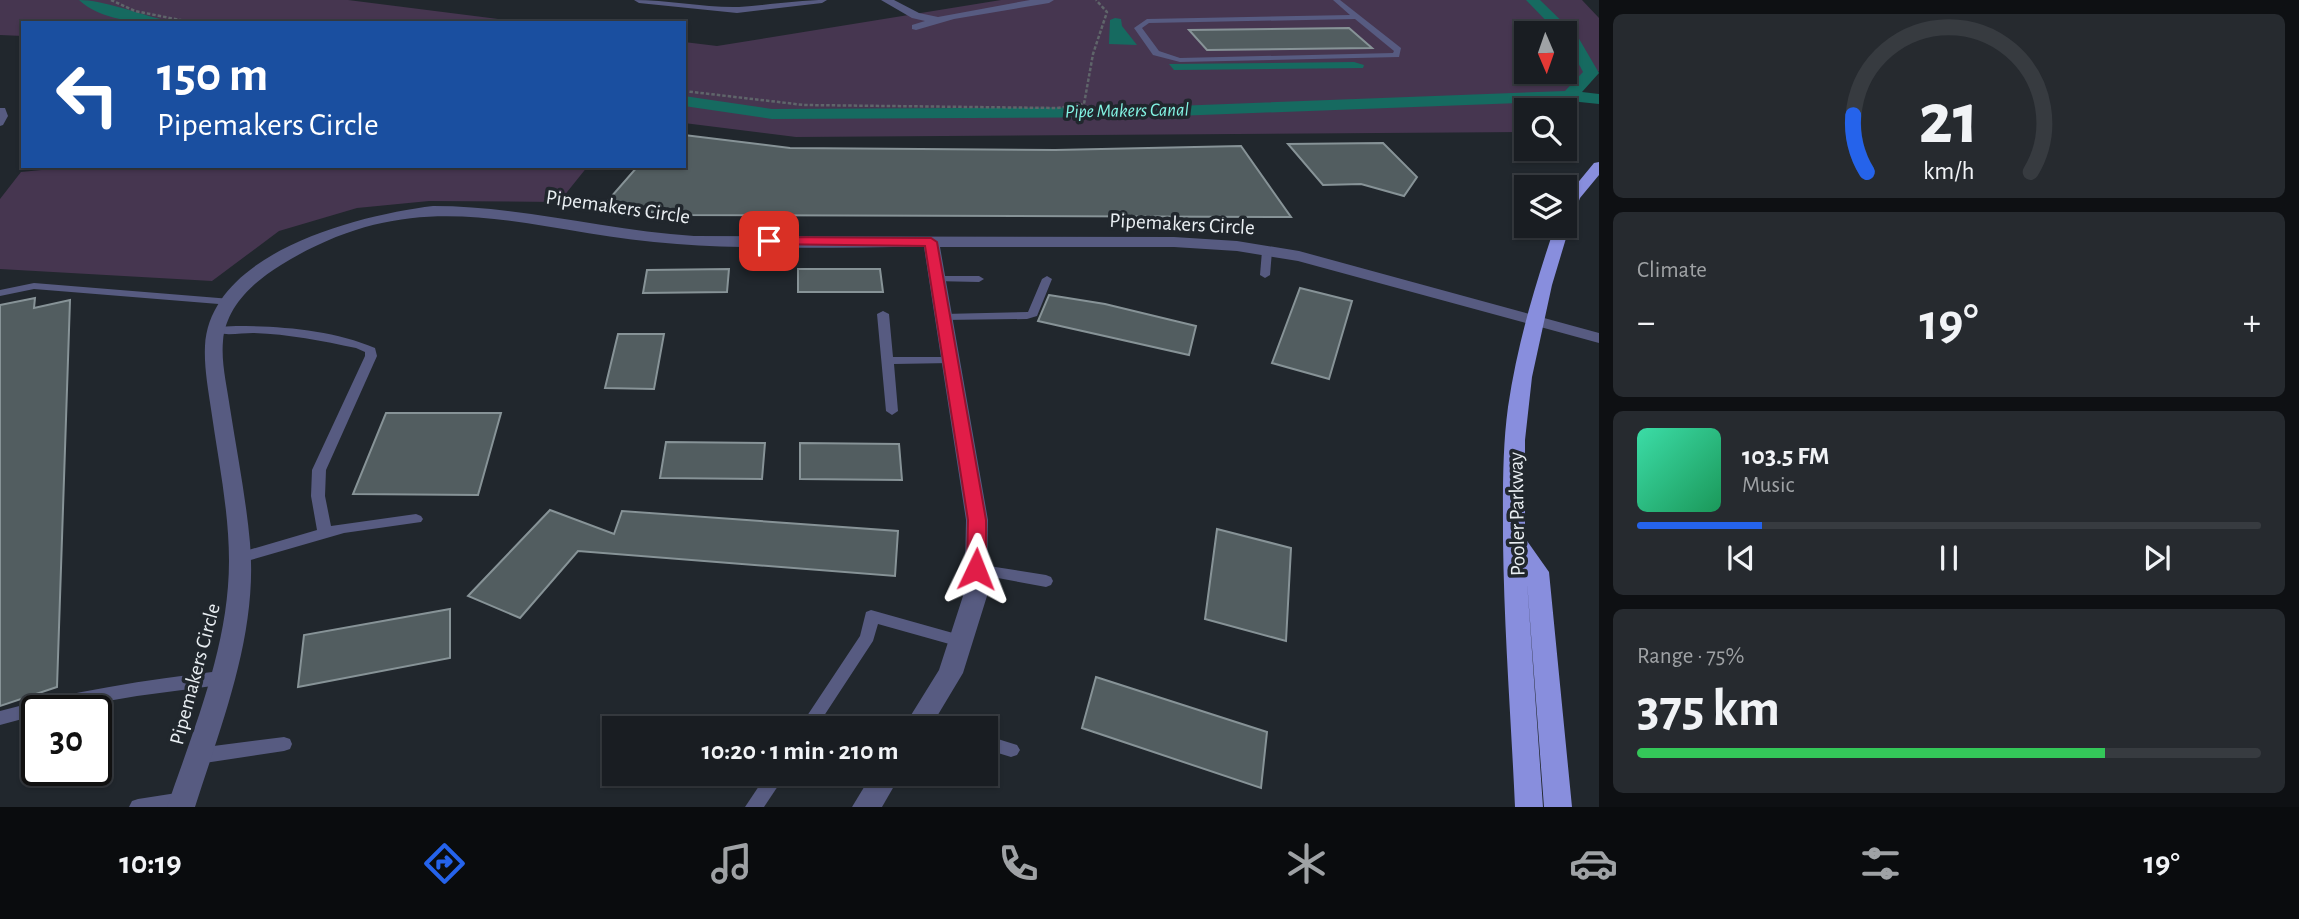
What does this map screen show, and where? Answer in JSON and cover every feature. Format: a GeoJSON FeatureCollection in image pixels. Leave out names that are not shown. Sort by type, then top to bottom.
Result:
{"type":"FeatureCollection","features":[{"type":"Feature","properties":{"kind":"main road","name":"Pooler Parkway"},"geometry":{"type":"LineString","coordinates":[[1577,192],[1599,166]]}},
{"type":"Feature","properties":{"kind":"main road","name":"Pooler Parkway"},"geometry":{"type":"LineString","coordinates":[[1529,807],[1513,469],[1522,386],[1547,273],[1559,238]]}},
{"type":"Feature","properties":{"kind":"main road"},"geometry":{"type":"LineString","coordinates":[[1516,542],[1538,572],[1558,807]]}},
{"type":"Feature","properties":{"kind":"street"},"geometry":{"type":"LineString","coordinates":[[639,0],[737,10],[822,0]]}},
{"type":"Feature","properties":{"kind":"street"},"geometry":{"type":"LineString","coordinates":[[886,0],[919,6],[933,13],[936,20]]}},
{"type":"Feature","properties":{"kind":"street"},"geometry":{"type":"LineString","coordinates":[[916,27],[936,20],[1049,0]]}},
{"type":"Feature","properties":{"kind":"street"},"geometry":{"type":"LineString","coordinates":[[906,5],[936,20]]}},
{"type":"Feature","properties":{"kind":"street","name":"Pipemakers Circle"},"geometry":{"type":"LineString","coordinates":[[182,804],[237,617],[240,558],[217,382],[216,330],[244,285],[280,258],[304,245],[373,221],[432,211],[497,212],[669,239],[1174,242],[1299,256],[1599,338]]}},
{"type":"Feature","properties":{"kind":"street"},"geometry":{"type":"LineString","coordinates":[[923,716],[950,673],[975,596],[977,520],[931,242]]}},
{"type":"Feature","properties":{"kind":"street"},"geometry":{"type":"LineString","coordinates":[[866,807],[879,786]]}},
{"type":"Feature","properties":{"kind":"lane"},"geometry":{"type":"LineString","coordinates":[[1336,0],[1398,50],[1396,55],[1180,60],[1156,53],[1138,28],[1140,23],[1147,21],[1357,17]]}},
{"type":"Feature","properties":{"kind":"lane"},"geometry":{"type":"LineString","coordinates":[[0,110],[4,116],[0,123]]}},
{"type":"Feature","properties":{"kind":"lane"},"geometry":{"type":"LineString","coordinates":[[768,264],[769,241]]}},
{"type":"Feature","properties":{"kind":"lane"},"geometry":{"type":"LineString","coordinates":[[1265,275],[1267,251]]}},
{"type":"Feature","properties":{"kind":"lane"},"geometry":{"type":"LineString","coordinates":[[937,279],[979,279]]}},
{"type":"Feature","properties":{"kind":"lane"},"geometry":{"type":"LineString","coordinates":[[943,317],[1027,316],[1033,313],[1047,279]]}},
{"type":"Feature","properties":{"kind":"lane"},"geometry":{"type":"LineString","coordinates":[[0,284],[19,289]]}},
{"type":"Feature","properties":{"kind":"lane"},"geometry":{"type":"LineString","coordinates":[[0,293],[34,286],[231,302]]}},
{"type":"Feature","properties":{"kind":"lane"},"geometry":{"type":"LineString","coordinates":[[883,314],[892,411]]}},
{"type":"Feature","properties":{"kind":"lane"},"geometry":{"type":"LineString","coordinates":[[216,330],[258,327],[283,329],[371,350],[371,356],[319,470],[318,496],[325,533]]}},
{"type":"Feature","properties":{"kind":"lane"},"geometry":{"type":"LineString","coordinates":[[888,361],[951,360]]}},
{"type":"Feature","properties":{"kind":"lane"},"geometry":{"type":"LineString","coordinates":[[240,558],[344,528],[416,519]]}},
{"type":"Feature","properties":{"kind":"lane"},"geometry":{"type":"LineString","coordinates":[[976,569],[1046,581]]}},
{"type":"Feature","properties":{"kind":"lane"},"geometry":{"type":"LineString","coordinates":[[815,716],[869,637],[871,616],[960,641]]}},
{"type":"Feature","properties":{"kind":"lane"},"geometry":{"type":"LineString","coordinates":[[0,718],[55,701],[82,696],[220,678]]}},
{"type":"Feature","properties":{"kind":"lane"},"geometry":{"type":"LineString","coordinates":[[197,756],[284,744]]}},
{"type":"Feature","properties":{"kind":"lane"},"geometry":{"type":"LineString","coordinates":[[998,746],[1012,750]]}},
{"type":"Feature","properties":{"kind":"lane"},"geometry":{"type":"LineString","coordinates":[[754,807],[769,786]]}},
{"type":"Feature","properties":{"kind":"lane"},"geometry":{"type":"LineString","coordinates":[[138,807],[182,804]]}},
{"type":"Feature","properties":{"kind":"path"},"geometry":{"type":"LineString","coordinates":[[111,0],[135,11],[185,21]]}},
{"type":"Feature","properties":{"kind":"path"},"geometry":{"type":"LineString","coordinates":[[686,91],[804,105],[1057,108],[1084,104],[1093,54],[1107,12],[1096,0]]}},
{"type":"Feature","properties":{"kind":"shaded area"},"geometry":{"type":"Polygon","coordinates":[[[0,0],[348,0],[513,21],[21,21],[21,36],[0,35],[0,0]]]}},
{"type":"Feature","properties":{"kind":"shaded area"},"geometry":{"type":"Polygon","coordinates":[[[1001,0],[1582,0],[1599,18],[1599,71],[1571,98],[1514,98],[1514,132],[796,137],[686,123],[686,42],[717,46],[1001,0]]]}},
{"type":"Feature","properties":{"kind":"shaded area"},"geometry":{"type":"Polygon","coordinates":[[[1121,19],[1122,26],[1137,45],[1109,44],[1110,20],[1121,19]]]}},
{"type":"Feature","properties":{"kind":"shaded area"},"geometry":{"type":"Polygon","coordinates":[[[1354,62],[1364,65],[1363,68],[1174,70],[1169,64],[1354,62]]]}},
{"type":"Feature","properties":{"kind":"shaded area"},"geometry":{"type":"Polygon","coordinates":[[[62,168],[586,168],[559,202],[429,201],[357,208],[279,231],[212,281],[0,269],[0,199],[21,172],[62,168]]]}},
{"type":"Feature","properties":{"kind":"building"},"geometry":{"type":"Polygon","coordinates":[[[1349,28],[1372,48],[1207,50],[1189,30],[1349,28]]]}},
{"type":"Feature","properties":{"kind":"building"},"geometry":{"type":"Polygon","coordinates":[[[686,135],[790,148],[1055,150],[1241,146],[1291,217],[671,215],[604,205],[636,168],[686,168],[686,135]]]}},
{"type":"Feature","properties":{"kind":"building"},"geometry":{"type":"Polygon","coordinates":[[[1383,143],[1417,177],[1404,196],[1361,184],[1323,185],[1288,144],[1383,143]]]}},
{"type":"Feature","properties":{"kind":"building"},"geometry":{"type":"Polygon","coordinates":[[[729,269],[727,292],[643,293],[647,270],[729,269]]]}},
{"type":"Feature","properties":{"kind":"building"},"geometry":{"type":"Polygon","coordinates":[[[798,269],[880,269],[883,292],[798,292],[798,269]]]}},
{"type":"Feature","properties":{"kind":"building"},"geometry":{"type":"Polygon","coordinates":[[[1300,288],[1352,301],[1329,379],[1272,363],[1300,288]]]}},
{"type":"Feature","properties":{"kind":"building"},"geometry":{"type":"Polygon","coordinates":[[[1049,295],[1105,304],[1196,326],[1189,355],[1038,321],[1049,295]]]}},
{"type":"Feature","properties":{"kind":"building"},"geometry":{"type":"Polygon","coordinates":[[[35,298],[34,308],[70,300],[57,687],[33,695],[21,695],[21,699],[0,706],[0,305],[35,298]]]}},
{"type":"Feature","properties":{"kind":"building"},"geometry":{"type":"Polygon","coordinates":[[[618,334],[664,334],[654,389],[605,388],[618,334]]]}},
{"type":"Feature","properties":{"kind":"building"},"geometry":{"type":"Polygon","coordinates":[[[386,413],[501,413],[478,495],[353,494],[386,413]]]}},
{"type":"Feature","properties":{"kind":"building"},"geometry":{"type":"Polygon","coordinates":[[[666,442],[765,443],[762,479],[660,478],[666,442]]]}},
{"type":"Feature","properties":{"kind":"building"},"geometry":{"type":"Polygon","coordinates":[[[800,443],[899,444],[902,480],[800,479],[800,443]]]}},
{"type":"Feature","properties":{"kind":"building"},"geometry":{"type":"Polygon","coordinates":[[[550,510],[614,534],[622,511],[898,531],[895,576],[578,551],[520,618],[468,596],[550,510]]]}},
{"type":"Feature","properties":{"kind":"building"},"geometry":{"type":"Polygon","coordinates":[[[1217,529],[1291,548],[1286,641],[1205,619],[1217,529]]]}},
{"type":"Feature","properties":{"kind":"building"},"geometry":{"type":"Polygon","coordinates":[[[450,609],[450,658],[298,687],[304,635],[450,609]]]}},
{"type":"Feature","properties":{"kind":"building"},"geometry":{"type":"Polygon","coordinates":[[[1096,677],[1267,732],[1261,788],[1082,728],[1096,677]]]}},
{"type":"Feature","properties":{"kind":"waterway","name":"Pipe Makers Canal"},"geometry":{"type":"LineString","coordinates":[[86,0],[109,11],[151,21]]}},
{"type":"Feature","properties":{"kind":"waterway"},"geometry":{"type":"LineString","coordinates":[[1533,0],[1573,40],[1586,60],[1591,73],[1570,96]]}},
{"type":"Feature","properties":{"kind":"waterway","name":"Pipe Makers Canal"},"geometry":{"type":"LineString","coordinates":[[686,101],[772,114],[1150,112],[1570,96]]}},
{"type":"Feature","properties":{"kind":"waterway"},"geometry":{"type":"LineString","coordinates":[[1570,96],[1599,99]]}},
{"type":"Feature","properties":{"kind":"route"},"geometry":{"type":"LineString","coordinates":[[769,241],[931,242],[977,520],[976,569]]}}]}
